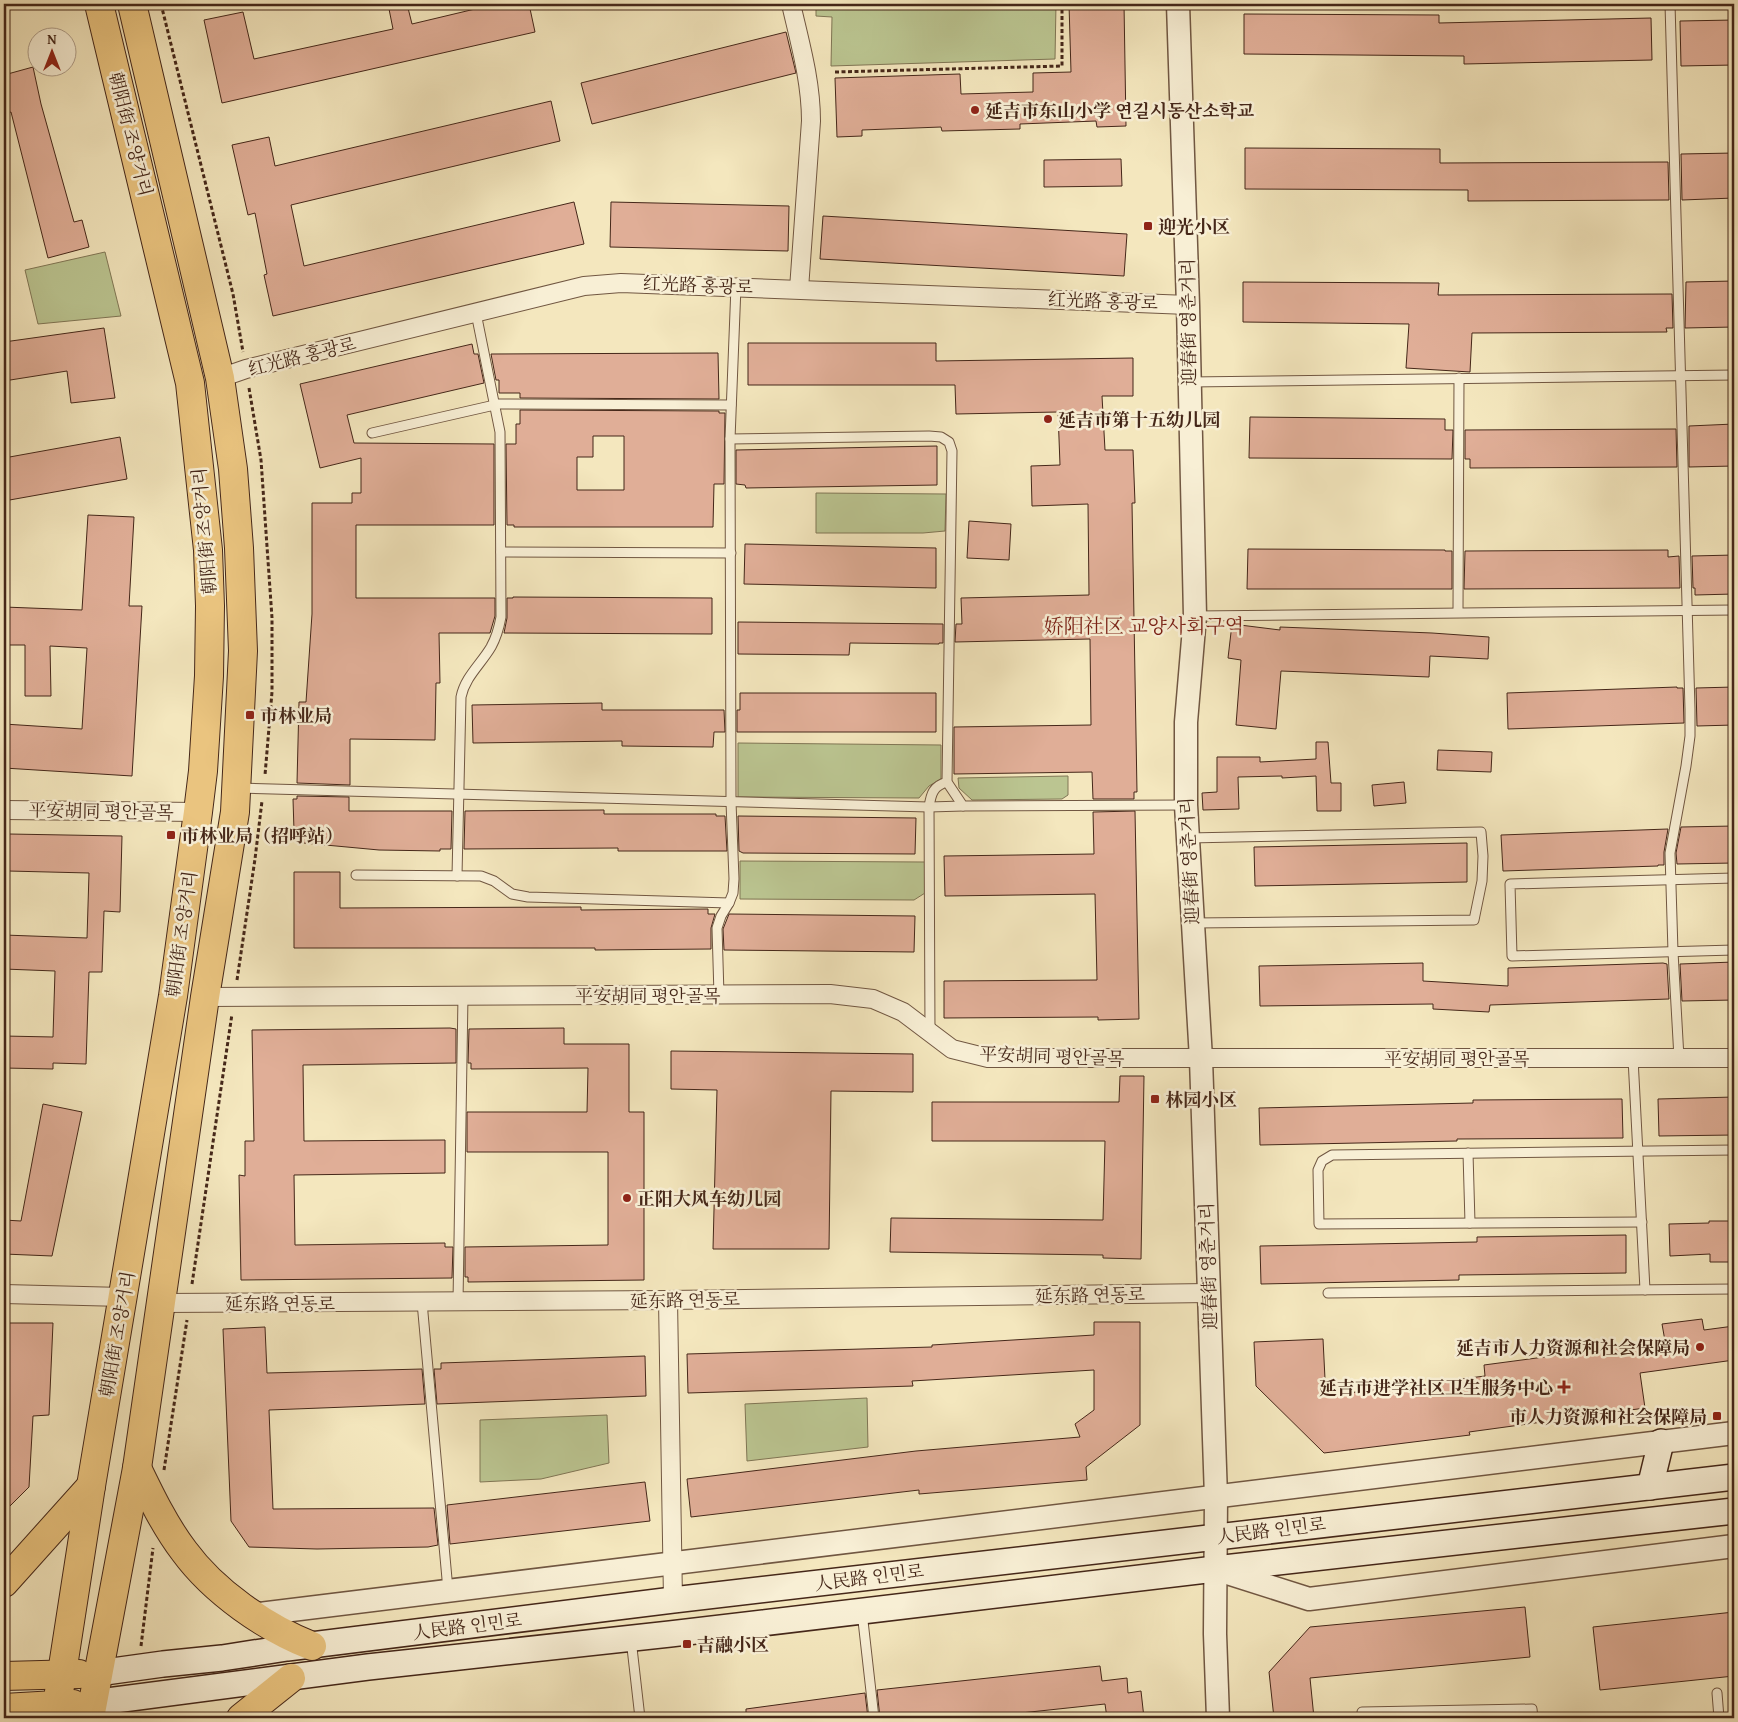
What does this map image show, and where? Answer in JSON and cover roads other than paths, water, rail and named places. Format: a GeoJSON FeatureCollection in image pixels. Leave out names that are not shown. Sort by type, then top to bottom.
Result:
{"type":"FeatureCollection","features":[{"type":"Feature","properties":{"kind":"main road","name":"朝阳街 조양거리"},"geometry":{"type":"LineString","coordinates":[[55,1711],[173,996],[198,812],[207,723],[209,676],[210,606],[208,550],[190,383],[100,4]]}},
{"type":"Feature","properties":{"kind":"main road","name":"朝阳街 조양거리"},"geometry":{"type":"LineString","coordinates":[[91,1710],[137,1468],[205,996],[235,812],[243,651],[239,548],[233,469],[220,378],[132,4]]}},
{"type":"Feature","properties":{"kind":"main road"},"geometry":{"type":"LineString","coordinates":[[1650,1487],[1661,1442]]}},
{"type":"Feature","properties":{"kind":"main road"},"geometry":{"type":"LineString","coordinates":[[137,1468],[158,1511],[184,1552],[206,1576],[251,1615],[294,1639],[312,1646]]}},
{"type":"Feature","properties":{"kind":"main road","name":"人民路 인민로"},"geometry":{"type":"LineString","coordinates":[[4,1676],[98,1673],[673,1600],[1734,1477]]}},
{"type":"Feature","properties":{"kind":"main road"},"geometry":{"type":"LineString","coordinates":[[4,1583],[91,1486]]}},
{"type":"Feature","properties":{"kind":"main road","name":"人民路 인민로"},"geometry":{"type":"LineString","coordinates":[[4,1708],[55,1711],[91,1710],[368,1667],[1734,1511]]}},
{"type":"Feature","properties":{"kind":"main road"},"geometry":{"type":"LineString","coordinates":[[241,1718],[291,1678]]}},
{"type":"Feature","properties":{"kind":"street"},"geometry":{"type":"LineString","coordinates":[[791,4],[806,65],[811,97],[799,289]]}},
{"type":"Feature","properties":{"kind":"street","name":"迎春街 영춘거리"},"geometry":{"type":"LineString","coordinates":[[1178,4],[1188,305],[1195,616],[1186,722],[1186,805],[1200,1058],[1209,1294],[1216,1497],[1215,1634],[1218,1718]]}},
{"type":"Feature","properties":{"kind":"street","name":"红光路 홍광로"},"geometry":{"type":"LineString","coordinates":[[220,378],[584,286],[621,283],[1188,305]]}},
{"type":"Feature","properties":{"kind":"street","name":"平安胡同 평안골목"},"geometry":{"type":"LineString","coordinates":[[4,810],[198,812]]}},
{"type":"Feature","properties":{"kind":"street","name":"平安胡同 평안골목"},"geometry":{"type":"LineString","coordinates":[[205,996],[830,994],[873,999],[903,1012],[952,1048],[988,1058],[1734,1058]]}},
{"type":"Feature","properties":{"kind":"street"},"geometry":{"type":"LineString","coordinates":[[4,1294],[123,1297]]}},
{"type":"Feature","properties":{"kind":"street","name":"延东路 연동로"},"geometry":{"type":"LineString","coordinates":[[162,1304],[1209,1294]]}},
{"type":"Feature","properties":{"kind":"street"},"geometry":{"type":"LineString","coordinates":[[668,1300],[673,1600]]}},
{"type":"Feature","properties":{"kind":"street"},"geometry":{"type":"LineString","coordinates":[[251,1615],[1734,1433]]}},
{"type":"Feature","properties":{"kind":"street"},"geometry":{"type":"LineString","coordinates":[[1215,1569],[1310,1599],[1734,1546]]}},
{"type":"Feature","properties":{"kind":"lane"},"geometry":{"type":"LineString","coordinates":[[1670,4],[1690,736],[1670,853],[1679,1058]]}},
{"type":"Feature","properties":{"kind":"lane"},"geometry":{"type":"LineString","coordinates":[[719,995],[717,928],[733,893],[734,879],[731,802],[730,438],[736,286]]}},
{"type":"Feature","properties":{"kind":"lane"},"geometry":{"type":"LineString","coordinates":[[457,876],[461,697],[463,686],[491,647],[498,633],[501,617],[500,432],[476,313]]}},
{"type":"Feature","properties":{"kind":"lane"},"geometry":{"type":"LineString","coordinates":[[1189,382],[1734,375]]}},
{"type":"Feature","properties":{"kind":"lane"},"geometry":{"type":"LineString","coordinates":[[1458,612],[1459,378]]}},
{"type":"Feature","properties":{"kind":"lane"},"geometry":{"type":"LineString","coordinates":[[372,433],[494,405],[731,405]]}},
{"type":"Feature","properties":{"kind":"lane"},"geometry":{"type":"LineString","coordinates":[[730,438],[929,436],[942,437],[949,442],[952,451],[947,782],[963,806]]}},
{"type":"Feature","properties":{"kind":"lane"},"geometry":{"type":"LineString","coordinates":[[501,552],[731,553]]}},
{"type":"Feature","properties":{"kind":"lane"},"geometry":{"type":"LineString","coordinates":[[1195,616],[1734,610]]}},
{"type":"Feature","properties":{"kind":"lane"},"geometry":{"type":"LineString","coordinates":[[930,1032],[929,807],[931,792],[938,784],[947,782]]}},
{"type":"Feature","properties":{"kind":"lane"},"geometry":{"type":"LineString","coordinates":[[236,788],[929,807],[1186,805]]}},
{"type":"Feature","properties":{"kind":"lane"},"geometry":{"type":"LineString","coordinates":[[1188,838],[1481,832],[1483,856],[1482,881],[1474,920],[1192,923]]}},
{"type":"Feature","properties":{"kind":"lane"},"geometry":{"type":"LineString","coordinates":[[356,875],[482,876],[494,881],[512,894],[528,897],[729,903]]}},
{"type":"Feature","properties":{"kind":"lane"},"geometry":{"type":"LineString","coordinates":[[1734,878],[1510,884],[1512,956],[1734,950]]}},
{"type":"Feature","properties":{"kind":"lane"},"geometry":{"type":"LineString","coordinates":[[458,1302],[463,996]]}},
{"type":"Feature","properties":{"kind":"lane"},"geometry":{"type":"LineString","coordinates":[[1633,1058],[1645,1290]]}},
{"type":"Feature","properties":{"kind":"lane"},"geometry":{"type":"LineString","coordinates":[[1642,1222],[1319,1224],[1318,1170],[1322,1161],[1332,1155],[1734,1150]]}},
{"type":"Feature","properties":{"kind":"lane"},"geometry":{"type":"LineString","coordinates":[[1468,1153],[1470,1223]]}},
{"type":"Feature","properties":{"kind":"lane"},"geometry":{"type":"LineString","coordinates":[[1328,1293],[1734,1289]]}},
{"type":"Feature","properties":{"kind":"lane"},"geometry":{"type":"LineString","coordinates":[[422,1302],[448,1591]]}},
{"type":"Feature","properties":{"kind":"lane"},"geometry":{"type":"LineString","coordinates":[[862,1611],[874,1718]]}},
{"type":"Feature","properties":{"kind":"lane"},"geometry":{"type":"LineString","coordinates":[[631,1638],[640,1718]]}},
{"type":"Feature","properties":{"kind":"lane"},"geometry":{"type":"LineString","coordinates":[[1717,1693],[1719,1718]]}},
{"type":"Feature","properties":{"kind":"lane"},"geometry":{"type":"LineString","coordinates":[[1362,1712],[1532,1708],[1533,1718]]}},
{"type":"Feature","properties":{"kind":"place","name":"延吉市东山小学 연길시동산소학교"},"geometry":{"type":"Point","coordinates":[975,110]}},
{"type":"Feature","properties":{"kind":"place","name":"迎光小区"},"geometry":{"type":"Point","coordinates":[1148,226]}},
{"type":"Feature","properties":{"kind":"place","name":"延吉市第十五幼儿园"},"geometry":{"type":"Point","coordinates":[1048,419]}},
{"type":"Feature","properties":{"kind":"place","name":"市林业局"},"geometry":{"type":"Point","coordinates":[250,715]}},
{"type":"Feature","properties":{"kind":"place","name":"市林业局（招呼站）"},"geometry":{"type":"Point","coordinates":[171,835]}},
{"type":"Feature","properties":{"kind":"place","name":"林园小区"},"geometry":{"type":"Point","coordinates":[1155,1099]}},
{"type":"Feature","properties":{"kind":"place","name":"正阳大风车幼儿园"},"geometry":{"type":"Point","coordinates":[627,1198]}},
{"type":"Feature","properties":{"kind":"place","name":"延吉市人力资源和社会保障局"},"geometry":{"type":"Point","coordinates":[1700,1347]}},
{"type":"Feature","properties":{"kind":"place","name":"延吉市进学社区卫生服务中心"},"geometry":{"type":"Point","coordinates":[1564,1387]}},
{"type":"Feature","properties":{"kind":"place","name":"市人力资源和社会保障局"},"geometry":{"type":"Point","coordinates":[1717,1416]}},
{"type":"Feature","properties":{"kind":"place","name":"吉融小区"},"geometry":{"type":"Point","coordinates":[687,1644]}},
{"type":"Feature","properties":{"kind":"district","name":"娇阳社区 교양사회구역"},"geometry":{"type":"Point","coordinates":[1144,625]}}]}
